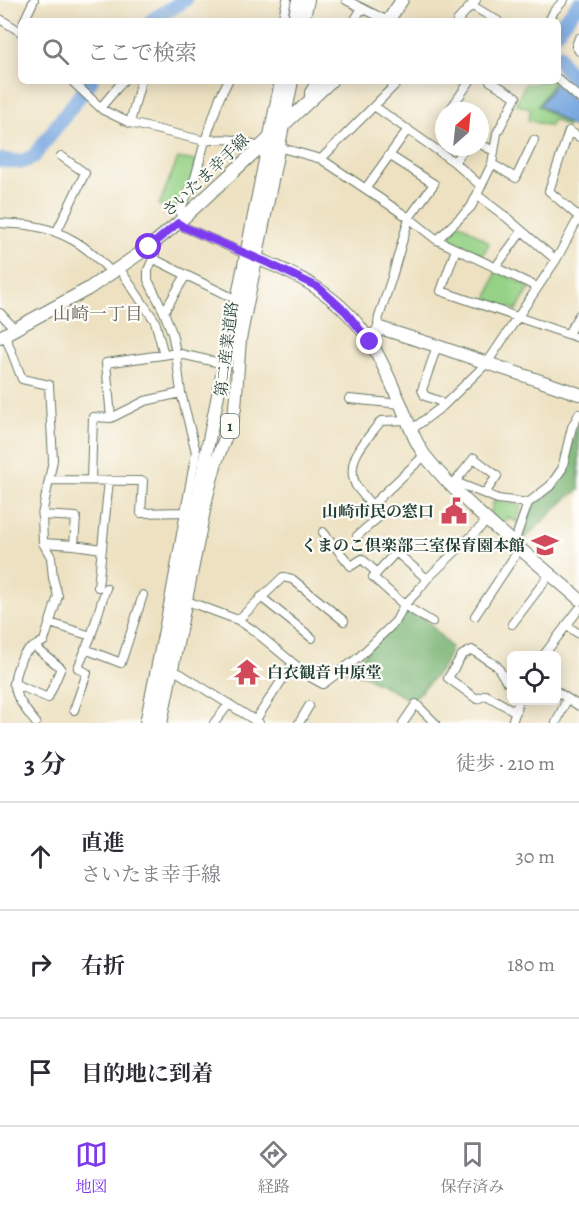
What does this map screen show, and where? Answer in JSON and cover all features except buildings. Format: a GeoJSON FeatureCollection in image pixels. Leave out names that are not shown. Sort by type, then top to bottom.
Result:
{"type":"FeatureCollection","features":[{"type":"Feature","properties":{"kind":"main road"},"geometry":{"type":"LineString","coordinates":[[295,18],[298,0]]}},
{"type":"Feature","properties":{"kind":"main road"},"geometry":{"type":"LineString","coordinates":[[304,18],[308,0]]}},
{"type":"Feature","properties":{"kind":"main road"},"geometry":{"type":"LineString","coordinates":[[390,18],[402,0]]}},
{"type":"Feature","properties":{"kind":"main road","name":"第二産業道路"},"geometry":{"type":"LineString","coordinates":[[162,723],[212,475],[235,408],[240,339],[251,256],[280,84]]}},
{"type":"Feature","properties":{"kind":"main road","name":"第二産業道路"},"geometry":{"type":"LineString","coordinates":[[151,723],[237,300],[251,256],[291,84]]}},
{"type":"Feature","properties":{"kind":"main road","name":"さいたま幸手線"},"geometry":{"type":"LineString","coordinates":[[7,334],[64,303],[149,247],[180,222],[328,84]]}},
{"type":"Feature","properties":{"kind":"main road"},"geometry":{"type":"LineString","coordinates":[[251,256],[307,281],[328,295],[346,312],[380,358],[425,456],[488,520],[579,600]]}},
{"type":"Feature","properties":{"kind":"main road"},"geometry":{"type":"LineString","coordinates":[[370,342],[380,328],[579,394]]}},
{"type":"Feature","properties":{"kind":"street"},"geometry":{"type":"LineString","coordinates":[[25,18],[34,0]]}},
{"type":"Feature","properties":{"kind":"street"},"geometry":{"type":"LineString","coordinates":[[283,18],[287,0]]}},
{"type":"Feature","properties":{"kind":"street"},"geometry":{"type":"LineString","coordinates":[[346,0],[382,18]]}},
{"type":"Feature","properties":{"kind":"street"},"geometry":{"type":"LineString","coordinates":[[550,18],[564,0]]}},
{"type":"Feature","properties":{"kind":"street"},"geometry":{"type":"LineString","coordinates":[[460,18],[473,3],[494,18]]}},
{"type":"Feature","properties":{"kind":"street"},"geometry":{"type":"LineString","coordinates":[[356,18],[362,8]]}},
{"type":"Feature","properties":{"kind":"street"},"geometry":{"type":"LineString","coordinates":[[0,19],[18,29]]}},
{"type":"Feature","properties":{"kind":"street"},"geometry":{"type":"LineString","coordinates":[[579,38],[576,46],[579,51]]}},
{"type":"Feature","properties":{"kind":"street"},"geometry":{"type":"LineString","coordinates":[[561,82],[579,98]]}},
{"type":"Feature","properties":{"kind":"street"},"geometry":{"type":"LineString","coordinates":[[75,84],[103,110],[130,123],[206,141],[246,141],[258,148]]}},
{"type":"Feature","properties":{"kind":"street"},"geometry":{"type":"LineString","coordinates":[[101,107],[120,84]]}},
{"type":"Feature","properties":{"kind":"street"},"geometry":{"type":"LineString","coordinates":[[130,123],[140,84]]}},
{"type":"Feature","properties":{"kind":"street"},"geometry":{"type":"LineString","coordinates":[[227,84],[195,178],[180,210],[180,222],[184,227],[251,256]]}},
{"type":"Feature","properties":{"kind":"street"},"geometry":{"type":"LineString","coordinates":[[309,101],[309,93],[314,84]]}},
{"type":"Feature","properties":{"kind":"street"},"geometry":{"type":"LineString","coordinates":[[321,159],[396,84]]}},
{"type":"Feature","properties":{"kind":"street"},"geometry":{"type":"LineString","coordinates":[[455,102],[468,84]]}},
{"type":"Feature","properties":{"kind":"street"},"geometry":{"type":"LineString","coordinates":[[437,240],[471,207],[492,165],[497,133],[516,97],[495,84]]}},
{"type":"Feature","properties":{"kind":"street"},"geometry":{"type":"LineString","coordinates":[[374,106],[454,162],[479,191],[556,260]]}},
{"type":"Feature","properties":{"kind":"street"},"geometry":{"type":"LineString","coordinates":[[366,188],[408,129]]}},
{"type":"Feature","properties":{"kind":"street"},"geometry":{"type":"LineString","coordinates":[[357,536],[380,516],[356,486],[352,472],[357,453],[381,421],[409,425],[443,406],[487,363],[556,260],[579,217],[549,191],[569,131],[579,137]]}},
{"type":"Feature","properties":{"kind":"street"},"geometry":{"type":"LineString","coordinates":[[492,165],[516,178],[534,140]]}},
{"type":"Feature","properties":{"kind":"street"},"geometry":{"type":"LineString","coordinates":[[278,147],[321,159],[409,218],[437,240],[537,287]]}},
{"type":"Feature","properties":{"kind":"street"},"geometry":{"type":"LineString","coordinates":[[489,148],[494,151]]}},
{"type":"Feature","properties":{"kind":"street"},"geometry":{"type":"LineString","coordinates":[[380,328],[378,316],[409,218],[434,184],[389,155]]}},
{"type":"Feature","properties":{"kind":"street"},"geometry":{"type":"LineString","coordinates":[[57,231],[85,173],[61,156]]}},
{"type":"Feature","properties":{"kind":"street"},"geometry":{"type":"LineString","coordinates":[[454,162],[459,156]]}},
{"type":"Feature","properties":{"kind":"street"},"geometry":{"type":"LineString","coordinates":[[0,223],[57,231],[69,237],[115,271],[155,321],[164,355]]}},
{"type":"Feature","properties":{"kind":"street"},"geometry":{"type":"LineString","coordinates":[[495,268],[522,231]]}},
{"type":"Feature","properties":{"kind":"street"},"geometry":{"type":"LineString","coordinates":[[144,723],[196,452],[181,393],[172,333],[148,280],[148,270],[154,259],[154,252],[149,247]]}},
{"type":"Feature","properties":{"kind":"street"},"geometry":{"type":"LineString","coordinates":[[456,249],[441,291],[579,338]]}},
{"type":"Feature","properties":{"kind":"street"},"geometry":{"type":"LineString","coordinates":[[154,259],[237,300]]}},
{"type":"Feature","properties":{"kind":"street"},"geometry":{"type":"LineString","coordinates":[[164,312],[186,275]]}},
{"type":"Feature","properties":{"kind":"street"},"geometry":{"type":"LineString","coordinates":[[0,313],[22,379],[49,385],[52,460],[42,515],[43,543],[51,557],[58,596],[44,641],[24,653],[15,674],[14,683],[14,689],[36,723]]}},
{"type":"Feature","properties":{"kind":"street"},"geometry":{"type":"LineString","coordinates":[[568,334],[579,315]]}},
{"type":"Feature","properties":{"kind":"street"},"geometry":{"type":"LineString","coordinates":[[437,346],[422,390],[425,396],[439,401],[443,406]]}},
{"type":"Feature","properties":{"kind":"street"},"geometry":{"type":"LineString","coordinates":[[111,418],[106,363],[176,353],[225,364]]}},
{"type":"Feature","properties":{"kind":"street"},"geometry":{"type":"LineString","coordinates":[[91,480],[93,417],[111,418],[145,401],[181,393]]}},
{"type":"Feature","properties":{"kind":"street"},"geometry":{"type":"LineString","coordinates":[[349,399],[401,404]]}},
{"type":"Feature","properties":{"kind":"street"},"geometry":{"type":"LineString","coordinates":[[476,616],[517,545],[528,503],[550,486],[562,469],[572,427],[579,414]]}},
{"type":"Feature","properties":{"kind":"street"},"geometry":{"type":"LineString","coordinates":[[372,505],[425,456]]}},
{"type":"Feature","properties":{"kind":"street"},"geometry":{"type":"LineString","coordinates":[[485,493],[497,476],[474,458],[451,482],[502,500],[528,503]]}},
{"type":"Feature","properties":{"kind":"street"},"geometry":{"type":"LineString","coordinates":[[49,480],[143,481],[141,513],[185,512]]}},
{"type":"Feature","properties":{"kind":"street"},"geometry":{"type":"LineString","coordinates":[[74,710],[87,673],[78,668],[91,636],[102,588],[102,549],[109,480]]}},
{"type":"Feature","properties":{"kind":"street"},"geometry":{"type":"LineString","coordinates":[[42,515],[76,517],[74,545]]}},
{"type":"Feature","properties":{"kind":"street"},"geometry":{"type":"LineString","coordinates":[[186,602],[238,620],[310,677],[323,684],[357,658],[396,621],[404,605],[427,579],[488,520]]}},
{"type":"Feature","properties":{"kind":"street"},"geometry":{"type":"LineString","coordinates":[[323,532],[351,566],[362,559],[377,573]]}},
{"type":"Feature","properties":{"kind":"street"},"geometry":{"type":"LineString","coordinates":[[43,543],[102,549]]}},
{"type":"Feature","properties":{"kind":"street"},"geometry":{"type":"LineString","coordinates":[[427,579],[396,552],[373,577],[404,605],[432,622]]}},
{"type":"Feature","properties":{"kind":"street"},"geometry":{"type":"LineString","coordinates":[[512,624],[550,574]]}},
{"type":"Feature","properties":{"kind":"street"},"geometry":{"type":"LineString","coordinates":[[238,620],[283,577],[292,579],[344,621]]}},
{"type":"Feature","properties":{"kind":"street"},"geometry":{"type":"LineString","coordinates":[[85,649],[121,663],[143,595]]}},
{"type":"Feature","properties":{"kind":"street"},"geometry":{"type":"LineString","coordinates":[[261,597],[312,638]]}},
{"type":"Feature","properties":{"kind":"street"},"geometry":{"type":"LineString","coordinates":[[547,651],[579,609]]}},
{"type":"Feature","properties":{"kind":"street"},"geometry":{"type":"LineString","coordinates":[[50,623],[91,636]]}},
{"type":"Feature","properties":{"kind":"street"},"geometry":{"type":"LineString","coordinates":[[567,625],[579,634]]}},
{"type":"Feature","properties":{"kind":"street"},"geometry":{"type":"LineString","coordinates":[[14,683],[48,698],[62,668],[35,647]]}},
{"type":"Feature","properties":{"kind":"street"},"geometry":{"type":"LineString","coordinates":[[507,682],[497,666],[472,650],[462,655],[448,678],[477,699],[486,695],[516,712]]}},
{"type":"Feature","properties":{"kind":"street"},"geometry":{"type":"LineString","coordinates":[[172,671],[179,673],[257,722],[293,663]]}},
{"type":"Feature","properties":{"kind":"street"},"geometry":{"type":"LineString","coordinates":[[561,695],[579,706]]}},
{"type":"Feature","properties":{"kind":"street"},"geometry":{"type":"LineString","coordinates":[[556,723],[567,699]]}},
{"type":"Feature","properties":{"kind":"street"},"geometry":{"type":"LineString","coordinates":[[214,723],[228,704]]}},
{"type":"Feature","properties":{"kind":"street"},"geometry":{"type":"LineString","coordinates":[[403,723],[416,704],[435,723]]}},
{"type":"Feature","properties":{"kind":"street"},"geometry":{"type":"LineString","coordinates":[[512,723],[518,705]]}},
{"type":"Feature","properties":{"kind":"street"},"geometry":{"type":"LineString","coordinates":[[299,723],[309,706]]}},
{"type":"Feature","properties":{"kind":"green space"},"geometry":{"type":"Polygon","coordinates":[[[525,84],[553,84],[538,106],[568,125],[567,127],[553,119],[550,126],[528,120],[531,109],[516,104],[525,84]]]}},
{"type":"Feature","properties":{"kind":"green space"},"geometry":{"type":"Polygon","coordinates":[[[178,158],[197,161],[193,177],[175,213],[159,205],[178,158]]]}},
{"type":"Feature","properties":{"kind":"green space"},"geometry":{"type":"Polygon","coordinates":[[[459,222],[489,243],[483,255],[445,239],[445,235],[459,222]]]}},
{"type":"Feature","properties":{"kind":"green space"},"geometry":{"type":"Polygon","coordinates":[[[496,271],[531,287],[516,310],[487,301],[496,271]]]}},
{"type":"Feature","properties":{"kind":"green space"},"geometry":{"type":"Polygon","coordinates":[[[579,420],[579,490],[566,499],[522,541],[528,507],[556,488],[569,457],[579,420]]]}},
{"type":"Feature","properties":{"kind":"green space"},"geometry":{"type":"Polygon","coordinates":[[[494,500],[521,506],[517,522],[507,517],[503,525],[490,515],[494,500]]]}},
{"type":"Feature","properties":{"kind":"green space"},"geometry":{"type":"Polygon","coordinates":[[[405,612],[424,617],[451,648],[443,667],[412,701],[365,676],[344,670],[366,653],[405,612]]]}},
{"type":"Feature","properties":{"kind":"water"},"geometry":{"type":"Polygon","coordinates":[[[555,84],[579,105],[579,131],[540,105],[555,84]]]}},
{"type":"Feature","properties":{"kind":"waterway"},"geometry":{"type":"LineString","coordinates":[[156,18],[185,0]]}},
{"type":"Feature","properties":{"kind":"waterway"},"geometry":{"type":"LineString","coordinates":[[561,26],[579,4]]}},
{"type":"Feature","properties":{"kind":"waterway"},"geometry":{"type":"LineString","coordinates":[[561,61],[579,82]]}},
{"type":"Feature","properties":{"kind":"waterway"},"geometry":{"type":"LineString","coordinates":[[0,160],[21,162],[33,157],[89,84]]}},
{"type":"Feature","properties":{"kind":"place","name":"山崎市民の窓口"},"geometry":{"type":"Point","coordinates":[454,511]}},
{"type":"Feature","properties":{"kind":"place","name":"くまのこ倶楽部三室保育園本館"},"geometry":{"type":"Point","coordinates":[545,545]}},
{"type":"Feature","properties":{"kind":"place","name":"白衣観音 中原堂"},"geometry":{"type":"Point","coordinates":[247,672]}},
{"type":"Feature","properties":{"kind":"district","name":"山崎一丁目"},"geometry":{"type":"Point","coordinates":[98,314]}},
{"type":"Feature","properties":{"kind":"route"},"geometry":{"type":"LineString","coordinates":[[149,247],[178,223],[318,287],[346,312],[370,342]]}}]}
